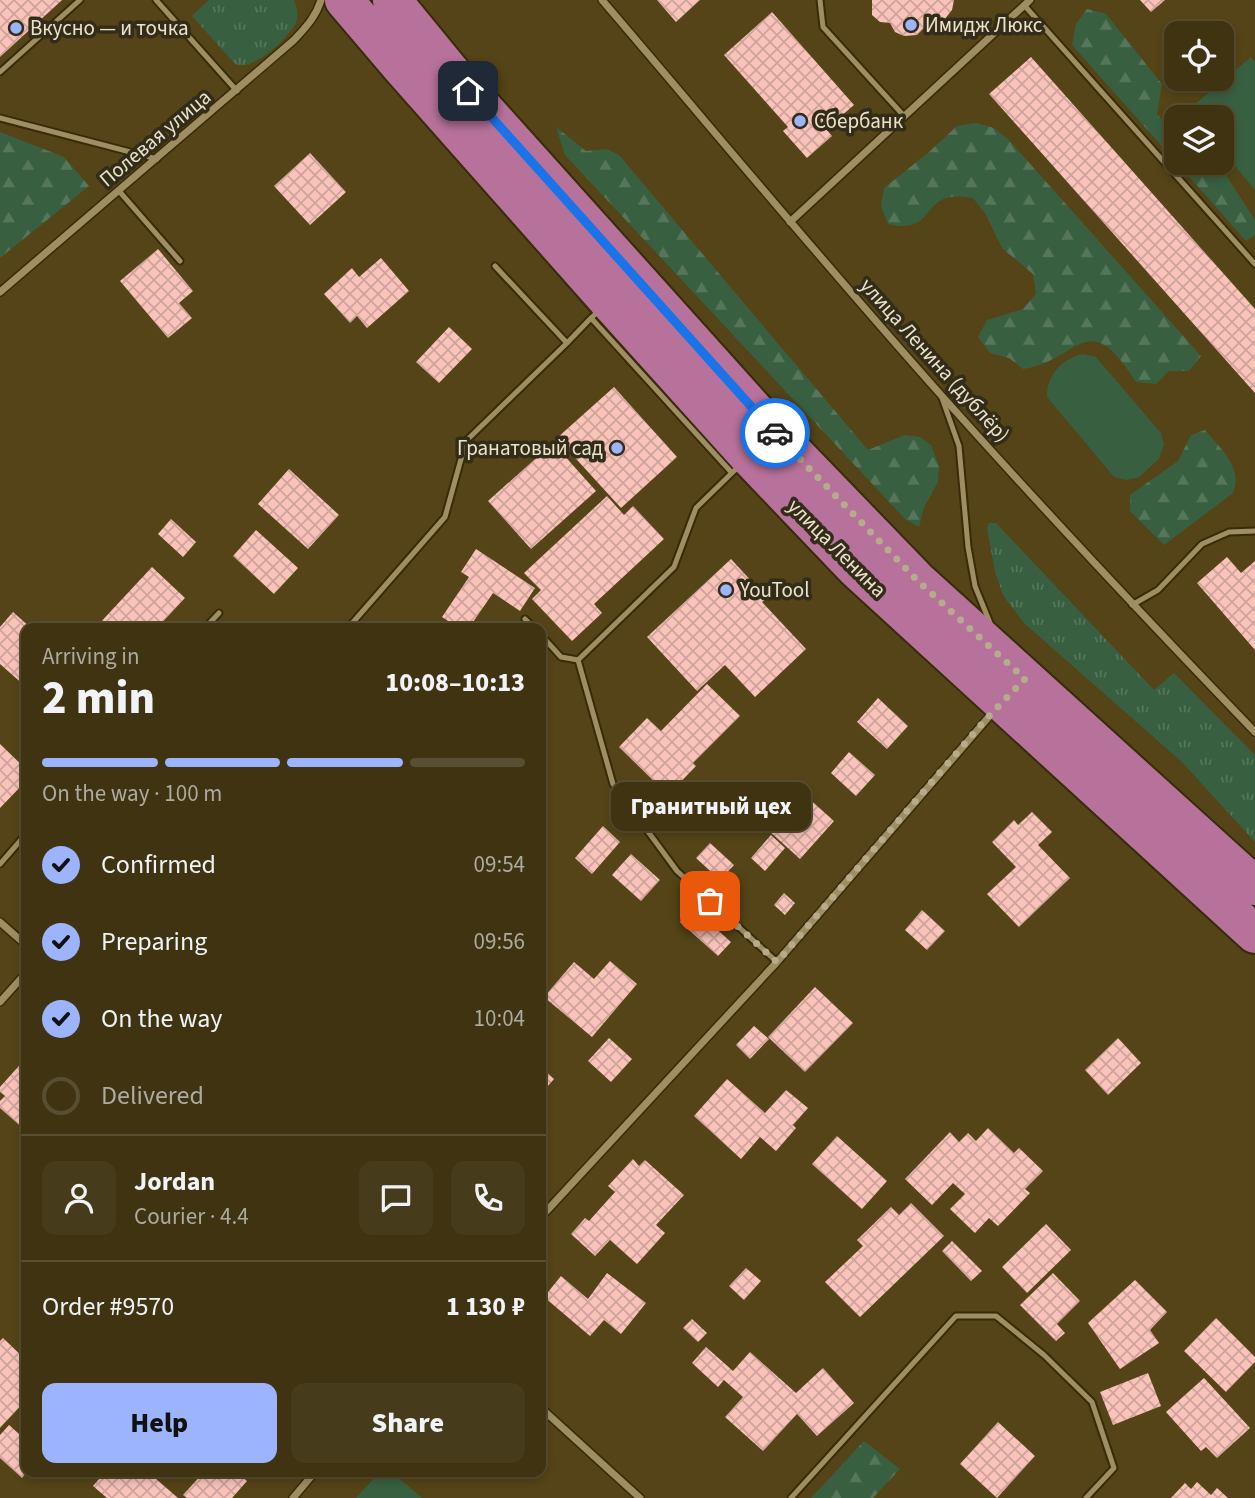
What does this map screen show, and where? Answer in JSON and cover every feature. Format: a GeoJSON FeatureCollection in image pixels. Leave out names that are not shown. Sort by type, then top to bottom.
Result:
{"type":"FeatureCollection","features":[{"type":"Feature","properties":{"kind":"main road","name":"улица Ленина"},"geometry":{"type":"LineString","coordinates":[[344,0],[600,310],[740,465],[855,568],[1012,683],[1255,886]]}},
{"type":"Feature","properties":{"kind":"main road","name":"улица Ленина"},"geometry":{"type":"LineString","coordinates":[[392,0],[451,72],[775,433],[1255,934]]}},
{"type":"Feature","properties":{"kind":"street","name":"Полевая улица"},"geometry":{"type":"LineString","coordinates":[[0,292],[294,40],[311,22],[321,0]]}},
{"type":"Feature","properties":{"kind":"street","name":"улица Ленина (дублёр)"},"geometry":{"type":"LineString","coordinates":[[603,0],[790,222],[941,395],[1132,605],[1255,732]]}},
{"type":"Feature","properties":{"kind":"street"},"geometry":{"type":"LineString","coordinates":[[790,222],[1027,3]]}},
{"type":"Feature","properties":{"kind":"street"},"geometry":{"type":"LineString","coordinates":[[546,1212],[777,962],[1012,683]]}},
{"type":"Feature","properties":{"kind":"street"},"geometry":{"type":"LineString","coordinates":[[0,922],[21,941]]}},
{"type":"Feature","properties":{"kind":"street"},"geometry":{"type":"LineString","coordinates":[[0,1002],[21,979]]}},
{"type":"Feature","properties":{"kind":"street"},"geometry":{"type":"LineString","coordinates":[[546,1413],[640,1498]]}},
{"type":"Feature","properties":{"kind":"street"},"geometry":{"type":"LineString","coordinates":[[293,1498],[311,1477]]}},
{"type":"Feature","properties":{"kind":"lane"},"geometry":{"type":"LineString","coordinates":[[0,72],[80,0]]}},
{"type":"Feature","properties":{"kind":"lane"},"geometry":{"type":"LineString","coordinates":[[156,0],[237,91]]}},
{"type":"Feature","properties":{"kind":"lane"},"geometry":{"type":"LineString","coordinates":[[820,0],[823,27],[904,116]]}},
{"type":"Feature","properties":{"kind":"lane"},"geometry":{"type":"LineString","coordinates":[[1027,3],[1255,264]]}},
{"type":"Feature","properties":{"kind":"lane"},"geometry":{"type":"LineString","coordinates":[[1,117],[157,159]]}},
{"type":"Feature","properties":{"kind":"lane"},"geometry":{"type":"LineString","coordinates":[[119,191],[180,261]]}},
{"type":"Feature","properties":{"kind":"lane"},"geometry":{"type":"LineString","coordinates":[[495,266],[567,343]]}},
{"type":"Feature","properties":{"kind":"lane"},"geometry":{"type":"LineString","coordinates":[[352,623],[445,517],[466,440],[600,310]]}},
{"type":"Feature","properties":{"kind":"lane"},"geometry":{"type":"LineString","coordinates":[[941,395],[959,446],[968,547],[975,586],[993,631]]}},
{"type":"Feature","properties":{"kind":"lane"},"geometry":{"type":"LineString","coordinates":[[578,660],[674,567],[696,508],[740,465]]}},
{"type":"Feature","properties":{"kind":"lane"},"geometry":{"type":"LineString","coordinates":[[1132,605],[1158,590],[1202,544],[1229,532],[1255,531]]}},
{"type":"Feature","properties":{"kind":"lane"},"geometry":{"type":"LineString","coordinates":[[210,623],[219,613]]}},
{"type":"Feature","properties":{"kind":"lane"},"geometry":{"type":"LineString","coordinates":[[525,619],[529,623]]}},
{"type":"Feature","properties":{"kind":"lane"},"geometry":{"type":"LineString","coordinates":[[546,640],[561,657],[578,660]]}},
{"type":"Feature","properties":{"kind":"lane"},"geometry":{"type":"LineString","coordinates":[[578,660],[612,784],[677,871],[777,962]]}},
{"type":"Feature","properties":{"kind":"lane"},"geometry":{"type":"LineString","coordinates":[[0,864],[21,840]]}},
{"type":"Feature","properties":{"kind":"lane"},"geometry":{"type":"LineString","coordinates":[[791,1498],[956,1316],[996,1316],[1044,1355],[1092,1402],[1114,1468],[1086,1498]]}},
{"type":"Feature","properties":{"kind":"green space"},"geometry":{"type":"Polygon","coordinates":[[[209,0],[294,0],[297,19],[292,29],[270,52],[251,63],[235,64],[192,16],[209,0]]]}},
{"type":"Feature","properties":{"kind":"green space"},"geometry":{"type":"Polygon","coordinates":[[[1087,9],[1106,14],[1162,84],[1157,114],[1164,122],[1164,148],[1072,45],[1076,24],[1087,9]]]}},
{"type":"Feature","properties":{"kind":"green space"},"geometry":{"type":"Polygon","coordinates":[[[1251,57],[1255,62],[1255,190],[1234,165],[1234,105],[1194,105],[1211,91],[1234,91],[1234,71],[1251,57]]]}},
{"type":"Feature","properties":{"kind":"green space"},"geometry":{"type":"Polygon","coordinates":[[[976,123],[994,128],[1009,140],[1201,356],[1189,371],[1169,371],[1156,384],[1136,382],[1106,346],[1094,341],[1082,343],[1042,364],[1023,369],[1009,358],[990,353],[978,337],[987,320],[1023,309],[1036,294],[1033,274],[1002,248],[985,213],[973,198],[946,198],[938,202],[922,220],[903,226],[888,224],[881,206],[884,188],[957,126],[976,123]]]}},
{"type":"Feature","properties":{"kind":"green space"},"geometry":{"type":"Polygon","coordinates":[[[556,127],[586,151],[607,149],[619,155],[868,450],[905,435],[920,437],[931,445],[939,466],[938,482],[924,507],[919,527],[905,519],[565,155],[556,127]]]}},
{"type":"Feature","properties":{"kind":"green space"},"geometry":{"type":"Polygon","coordinates":[[[0,132],[64,157],[89,186],[0,258],[0,132]]]}},
{"type":"Feature","properties":{"kind":"green space"},"geometry":{"type":"Polygon","coordinates":[[[1188,175],[1226,175],[1255,220],[1255,235],[1246,241],[1188,175]]]}},
{"type":"Feature","properties":{"kind":"green space"},"geometry":{"type":"Polygon","coordinates":[[[1083,354],[1096,357],[1161,433],[1164,444],[1159,459],[1139,477],[1126,480],[1114,477],[1047,397],[1050,382],[1057,369],[1068,360],[1083,354]]]}},
{"type":"Feature","properties":{"kind":"green space"},"geometry":{"type":"Polygon","coordinates":[[[1205,430],[1233,466],[1233,493],[1164,545],[1130,511],[1130,495],[1178,461],[1191,435],[1205,430]]]}},
{"type":"Feature","properties":{"kind":"green space"},"geometry":{"type":"Polygon","coordinates":[[[989,523],[996,523],[1154,690],[1174,673],[1255,755],[1255,842],[1182,762],[1025,624],[1002,592],[995,572],[987,528],[989,523]]]}},
{"type":"Feature","properties":{"kind":"green space"},"geometry":{"type":"Polygon","coordinates":[[[864,1441],[900,1469],[873,1498],[811,1498],[864,1441]]]}},
{"type":"Feature","properties":{"kind":"green space"},"geometry":{"type":"Polygon","coordinates":[[[375,1477],[398,1477],[422,1498],[356,1498],[375,1477]]]}},
{"type":"Feature","properties":{"kind":"building","name":"Вкусно — и точка"},"geometry":{"type":"Polygon","coordinates":[[[0,0],[62,0],[0,57],[0,0]]]}},
{"type":"Feature","properties":{"kind":"building"},"geometry":{"type":"Polygon","coordinates":[[[657,0],[700,0],[676,22],[657,0]]]}},
{"type":"Feature","properties":{"kind":"building"},"geometry":{"type":"Polygon","coordinates":[[[872,0],[954,0],[952,10],[944,20],[933,19],[917,35],[904,36],[895,32],[890,23],[880,22],[872,15],[872,0]]]}},
{"type":"Feature","properties":{"kind":"building"},"geometry":{"type":"Polygon","coordinates":[[[1140,0],[1165,0],[1151,12],[1140,0]]]}},
{"type":"Feature","properties":{"kind":"building"},"geometry":{"type":"Polygon","coordinates":[[[772,12],[854,105],[826,129],[832,136],[807,158],[783,131],[788,127],[724,55],[772,12]]]}},
{"type":"Feature","properties":{"kind":"building"},"geometry":{"type":"Polygon","coordinates":[[[1031,57],[1255,309],[1255,393],[989,94],[1031,57]]]}},
{"type":"Feature","properties":{"kind":"building"},"geometry":{"type":"Polygon","coordinates":[[[310,153],[346,192],[310,225],[274,186],[310,153]]]}},
{"type":"Feature","properties":{"kind":"building"},"geometry":{"type":"Polygon","coordinates":[[[158,249],[193,291],[179,303],[192,318],[168,338],[120,281],[158,249]]]}},
{"type":"Feature","properties":{"kind":"building"},"geometry":{"type":"Polygon","coordinates":[[[381,258],[409,291],[367,328],[357,316],[350,323],[324,294],[352,268],[359,277],[381,258]]]}},
{"type":"Feature","properties":{"kind":"building"},"geometry":{"type":"Polygon","coordinates":[[[449,327],[472,349],[439,383],[416,362],[449,327]]]}},
{"type":"Feature","properties":{"kind":"building","name":"Гранатовый сад"},"geometry":{"type":"Polygon","coordinates":[[[614,387],[677,457],[621,508],[557,438],[614,387]]]}},
{"type":"Feature","properties":{"kind":"building"},"geometry":{"type":"Polygon","coordinates":[[[553,443],[596,491],[531,549],[488,501],[553,443]]]}},
{"type":"Feature","properties":{"kind":"building"},"geometry":{"type":"Polygon","coordinates":[[[289,469],[339,515],[308,549],[258,504],[289,469]]]}},
{"type":"Feature","properties":{"kind":"building"},"geometry":{"type":"Polygon","coordinates":[[[607,496],[624,515],[633,506],[664,539],[594,604],[602,613],[572,641],[532,599],[541,590],[524,573],[607,496]]]}},
{"type":"Feature","properties":{"kind":"building"},"geometry":{"type":"Polygon","coordinates":[[[171,519],[196,542],[183,557],[158,534],[171,519]]]}},
{"type":"Feature","properties":{"kind":"building"},"geometry":{"type":"Polygon","coordinates":[[[256,530],[298,568],[274,594],[233,556],[256,530]]]}},
{"type":"Feature","properties":{"kind":"building"},"geometry":{"type":"Polygon","coordinates":[[[476,549],[535,588],[520,611],[493,593],[472,623],[451,623],[442,617],[469,577],[461,572],[476,549]]]}},
{"type":"Feature","properties":{"kind":"building"},"geometry":{"type":"Polygon","coordinates":[[[1227,557],[1241,573],[1255,561],[1255,650],[1197,583],[1227,557]]]}},
{"type":"Feature","properties":{"kind":"building"},"geometry":{"type":"Polygon","coordinates":[[[731,559],[767,598],[762,602],[806,649],[755,697],[725,665],[697,691],[647,637],[731,559]]]}},
{"type":"Feature","properties":{"kind":"building"},"geometry":{"type":"Polygon","coordinates":[[[152,567],[185,598],[162,623],[100,623],[152,567]]]}},
{"type":"Feature","properties":{"kind":"building"},"geometry":{"type":"Polygon","coordinates":[[[13,612],[25,623],[21,623],[21,683],[0,664],[0,627],[13,612]]]}},
{"type":"Feature","properties":{"kind":"building"},"geometry":{"type":"Polygon","coordinates":[[[707,684],[740,716],[693,763],[696,766],[668,795],[619,747],[647,718],[661,731],[707,684]]]}},
{"type":"Feature","properties":{"kind":"building"},"geometry":{"type":"Polygon","coordinates":[[[878,698],[908,726],[887,749],[857,722],[878,698]]]}},
{"type":"Feature","properties":{"kind":"building"},"geometry":{"type":"Polygon","coordinates":[[[0,744],[21,764],[21,786],[0,808],[0,744]]]}},
{"type":"Feature","properties":{"kind":"building"},"geometry":{"type":"Polygon","coordinates":[[[849,752],[875,775],[856,796],[831,773],[849,752]]]}},
{"type":"Feature","properties":{"kind":"building"},"geometry":{"type":"Polygon","coordinates":[[[789,781],[834,821],[800,859],[755,818],[789,781]]]}},
{"type":"Feature","properties":{"kind":"building"},"geometry":{"type":"Polygon","coordinates":[[[1032,812],[1052,832],[1038,845],[1070,878],[1019,927],[987,894],[1016,867],[992,842],[1014,820],[1018,825],[1032,812]]]}},
{"type":"Feature","properties":{"kind":"building"},"geometry":{"type":"Polygon","coordinates":[[[603,826],[620,842],[592,874],[575,858],[603,826]]]}},
{"type":"Feature","properties":{"kind":"building"},"geometry":{"type":"Polygon","coordinates":[[[771,835],[785,848],[765,871],[751,858],[771,835]]]}},
{"type":"Feature","properties":{"kind":"building"},"geometry":{"type":"Polygon","coordinates":[[[710,843],[734,865],[720,880],[696,858],[710,843]]]}},
{"type":"Feature","properties":{"kind":"building"},"geometry":{"type":"Polygon","coordinates":[[[631,854],[660,880],[641,901],[612,875],[631,854]]]}},
{"type":"Feature","properties":{"kind":"building"},"geometry":{"type":"Polygon","coordinates":[[[784,893],[795,903],[785,915],[774,905],[784,893]]]}},
{"type":"Feature","properties":{"kind":"building"},"geometry":{"type":"Polygon","coordinates":[[[693,908],[731,942],[718,956],[680,922],[693,908]]]}},
{"type":"Feature","properties":{"kind":"building"},"geometry":{"type":"Polygon","coordinates":[[[922,910],[945,931],[927,950],[905,930],[922,910]]]}},
{"type":"Feature","properties":{"kind":"building"},"geometry":{"type":"Polygon","coordinates":[[[610,961],[637,984],[592,1037],[546,999],[546,995],[574,962],[594,979],[610,961]]]}},
{"type":"Feature","properties":{"kind":"building"},"geometry":{"type":"Polygon","coordinates":[[[815,987],[853,1023],[805,1072],[768,1037],[815,987]]]}},
{"type":"Feature","properties":{"kind":"building"},"geometry":{"type":"Polygon","coordinates":[[[754,1026],[769,1039],[750,1059],[736,1045],[754,1026]]]}},
{"type":"Feature","properties":{"kind":"building"},"geometry":{"type":"Polygon","coordinates":[[[609,1038],[632,1059],[611,1082],[588,1061],[609,1038]]]}},
{"type":"Feature","properties":{"kind":"building"},"geometry":{"type":"Polygon","coordinates":[[[1118,1038],[1141,1063],[1108,1095],[1085,1070],[1118,1038]]]}},
{"type":"Feature","properties":{"kind":"building"},"geometry":{"type":"Polygon","coordinates":[[[21,1064],[21,1127],[0,1108],[0,1101],[5,1096],[0,1092],[0,1087],[21,1064]]]}},
{"type":"Feature","properties":{"kind":"building"},"geometry":{"type":"Polygon","coordinates":[[[546,1072],[554,1079],[546,1088],[546,1072]]]}},
{"type":"Feature","properties":{"kind":"building"},"geometry":{"type":"Polygon","coordinates":[[[727,1079],[765,1113],[786,1090],[808,1108],[793,1125],[796,1128],[776,1151],[760,1137],[741,1159],[694,1116],[727,1079]]]}},
{"type":"Feature","properties":{"kind":"building"},"geometry":{"type":"Polygon","coordinates":[[[988,1128],[1014,1153],[1019,1148],[1043,1171],[1025,1189],[1030,1193],[998,1226],[989,1218],[975,1233],[950,1209],[965,1194],[953,1183],[932,1205],[905,1179],[950,1132],[959,1142],[968,1133],[976,1141],[988,1128]]]}},
{"type":"Feature","properties":{"kind":"building"},"geometry":{"type":"Polygon","coordinates":[[[837,1136],[887,1181],[862,1209],[812,1164],[837,1136]]]}},
{"type":"Feature","properties":{"kind":"building"},"geometry":{"type":"Polygon","coordinates":[[[633,1159],[639,1166],[645,1160],[684,1195],[656,1225],[665,1233],[637,1264],[610,1240],[595,1256],[571,1234],[585,1218],[589,1221],[615,1192],[608,1186],[633,1159]]]}},
{"type":"Feature","properties":{"kind":"building"},"geometry":{"type":"Polygon","coordinates":[[[911,1203],[944,1236],[860,1317],[825,1282],[863,1246],[857,1240],[891,1207],[899,1215],[911,1203]]]}},
{"type":"Feature","properties":{"kind":"building"},"geometry":{"type":"Polygon","coordinates":[[[1046,1224],[1071,1250],[1027,1293],[1002,1267],[1046,1224]]]}},
{"type":"Feature","properties":{"kind":"building"},"geometry":{"type":"Polygon","coordinates":[[[952,1241],[982,1271],[971,1281],[942,1251],[952,1241]]]}},
{"type":"Feature","properties":{"kind":"building"},"geometry":{"type":"Polygon","coordinates":[[[746,1268],[761,1281],[744,1300],[729,1286],[746,1268]]]}},
{"type":"Feature","properties":{"kind":"building"},"geometry":{"type":"Polygon","coordinates":[[[607,1273],[646,1303],[621,1334],[604,1320],[590,1336],[546,1299],[546,1295],[561,1276],[588,1299],[607,1273]]]}},
{"type":"Feature","properties":{"kind":"building"},"geometry":{"type":"Polygon","coordinates":[[[1053,1273],[1080,1301],[1057,1324],[1065,1333],[1056,1341],[1020,1305],[1053,1273]]]}},
{"type":"Feature","properties":{"kind":"building"},"geometry":{"type":"Polygon","coordinates":[[[1135,1280],[1167,1312],[1150,1330],[1159,1343],[1120,1369],[1088,1323],[1135,1280]]]}},
{"type":"Feature","properties":{"kind":"building"},"geometry":{"type":"Polygon","coordinates":[[[1216,1318],[1255,1357],[1255,1362],[1226,1392],[1184,1351],[1216,1318]]]}},
{"type":"Feature","properties":{"kind":"building"},"geometry":{"type":"Polygon","coordinates":[[[692,1319],[707,1333],[698,1342],[683,1328],[692,1319]]]}},
{"type":"Feature","properties":{"kind":"building"},"geometry":{"type":"Polygon","coordinates":[[[3,1338],[21,1355],[21,1405],[0,1428],[0,1341],[3,1338]]]}},
{"type":"Feature","properties":{"kind":"building"},"geometry":{"type":"Polygon","coordinates":[[[706,1347],[733,1371],[750,1352],[796,1393],[823,1368],[854,1403],[817,1436],[797,1414],[763,1451],[725,1417],[743,1397],[724,1380],[718,1387],[692,1363],[706,1347]]]}},
{"type":"Feature","properties":{"kind":"building"},"geometry":{"type":"Polygon","coordinates":[[[1148,1373],[1161,1406],[1113,1425],[1100,1392],[1148,1373]]]}},
{"type":"Feature","properties":{"kind":"building"},"geometry":{"type":"Polygon","coordinates":[[[1204,1378],[1250,1428],[1217,1458],[1206,1447],[1201,1451],[1166,1412],[1204,1378]]]}},
{"type":"Feature","properties":{"kind":"building"},"geometry":{"type":"Polygon","coordinates":[[[998,1422],[1035,1456],[997,1498],[960,1464],[998,1422]]]}},
{"type":"Feature","properties":{"kind":"building"},"geometry":{"type":"Polygon","coordinates":[[[9,1425],[21,1436],[22,1478],[0,1458],[0,1435],[9,1425]]]}},
{"type":"Feature","properties":{"kind":"building"},"geometry":{"type":"Polygon","coordinates":[[[101,1477],[154,1477],[178,1498],[107,1498],[93,1486],[101,1477]]]}},
{"type":"Feature","properties":{"kind":"building"},"geometry":{"type":"Polygon","coordinates":[[[199,1477],[242,1477],[247,1481],[232,1498],[187,1498],[183,1495],[199,1477]]]}},
{"type":"Feature","properties":{"kind":"building"},"geometry":{"type":"Polygon","coordinates":[[[1197,1482],[1211,1495],[1217,1488],[1228,1498],[1171,1498],[1185,1483],[1191,1489],[1197,1482]]]}},
{"type":"Feature","properties":{"kind":"way so far"},"geometry":{"type":"LineString","coordinates":[[710,901],[777,962],[986,719],[1025,679],[917,580],[775,433]]}},
{"type":"Feature","properties":{"kind":"place","name":"Имидж Люкс"},"geometry":{"type":"Point","coordinates":[911,25]}},
{"type":"Feature","properties":{"kind":"place","name":"Вкусно — и точка"},"geometry":{"type":"Point","coordinates":[16,28]}},
{"type":"Feature","properties":{"kind":"place","name":"Сбербанк"},"geometry":{"type":"Point","coordinates":[800,121]}},
{"type":"Feature","properties":{"kind":"place","name":"Гранатовый сад"},"geometry":{"type":"Point","coordinates":[617,448]}},
{"type":"Feature","properties":{"kind":"place","name":"YouTool"},"geometry":{"type":"Point","coordinates":[726,590]}},
{"type":"Feature","properties":{"kind":"place","name":"Гранитный цех"},"geometry":{"type":"Point","coordinates":[710,901]}},
{"type":"Feature","properties":{"kind":"route"},"geometry":{"type":"LineString","coordinates":[[468,91],[775,433]]}}]}
